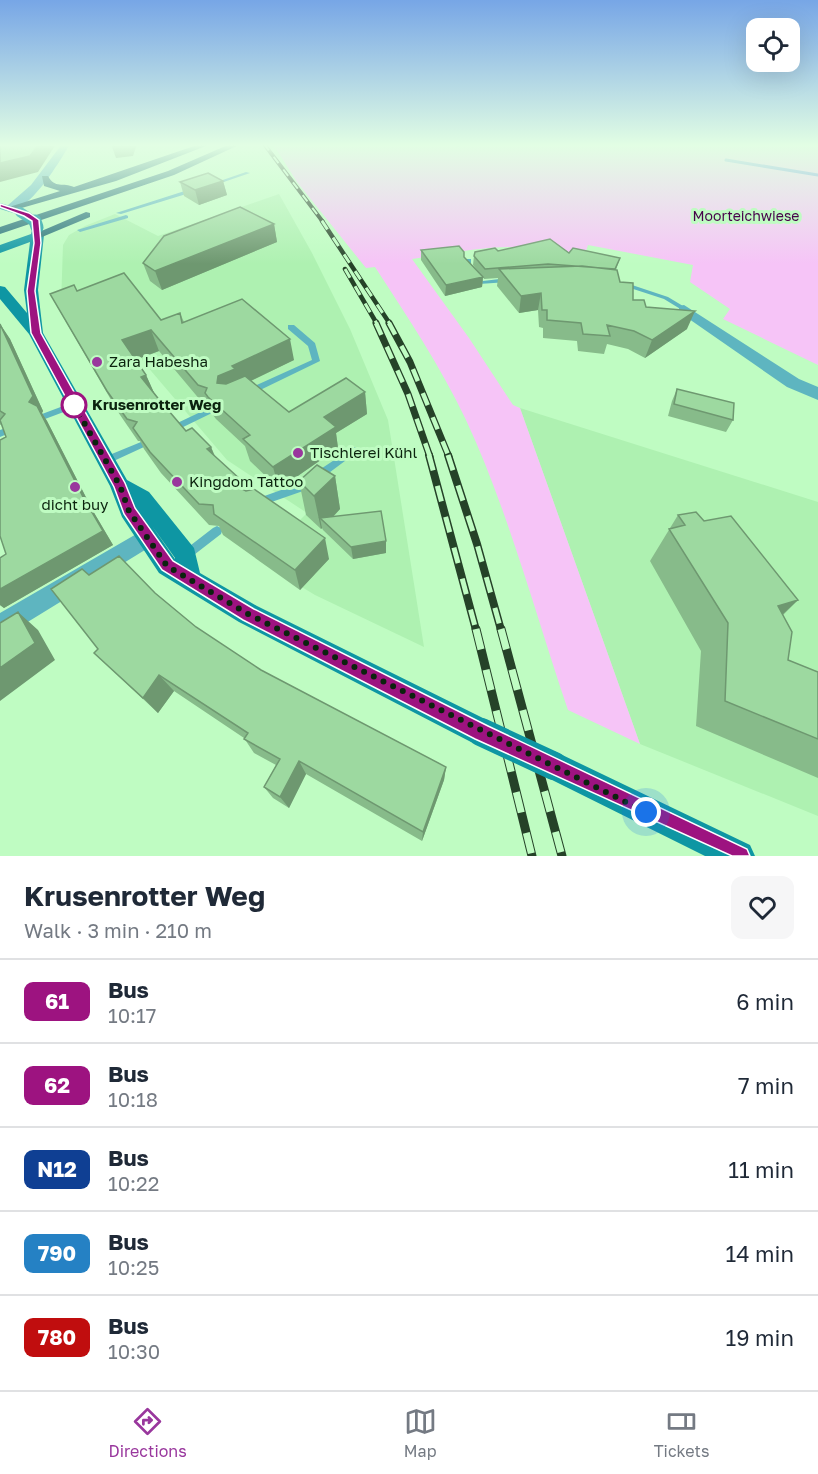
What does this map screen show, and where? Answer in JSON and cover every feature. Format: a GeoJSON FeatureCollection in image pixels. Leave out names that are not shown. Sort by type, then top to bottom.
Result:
{"type":"FeatureCollection","features":[{"type":"Feature","properties":{"kind":"highway"},"geometry":{"type":"LineString","coordinates":[[47,184],[56,188],[84,188]]}},
{"type":"Feature","properties":{"kind":"highway"},"geometry":{"type":"LineString","coordinates":[[8,209],[95,184]]}},
{"type":"Feature","properties":{"kind":"highway"},"geometry":{"type":"LineString","coordinates":[[0,224],[122,184]]}},
{"type":"Feature","properties":{"kind":"highway"},"geometry":{"type":"LineString","coordinates":[[0,231],[139,184]]}},
{"type":"Feature","properties":{"kind":"highway"},"geometry":{"type":"LineString","coordinates":[[38,231],[167,184]]}},
{"type":"Feature","properties":{"kind":"main road"},"geometry":{"type":"LineString","coordinates":[[8,209],[35,220],[38,231],[31,291],[36,333]]}},
{"type":"Feature","properties":{"kind":"main road"},"geometry":{"type":"LineString","coordinates":[[0,249],[38,231]]}},
{"type":"Feature","properties":{"kind":"main road"},"geometry":{"type":"LineString","coordinates":[[0,290],[36,333],[120,486],[129,511],[145,538],[167,566],[188,567]]}},
{"type":"Feature","properties":{"kind":"main road"},"geometry":{"type":"LineString","coordinates":[[120,486],[142,498],[188,567],[248,614],[481,732],[739,856]]}},
{"type":"Feature","properties":{"kind":"street"},"geometry":{"type":"LineString","coordinates":[[8,209],[22,201],[39,184]]}},
{"type":"Feature","properties":{"kind":"street"},"geometry":{"type":"LineString","coordinates":[[684,309],[793,383],[818,394]]}},
{"type":"Feature","properties":{"kind":"street"},"geometry":{"type":"LineString","coordinates":[[0,627],[145,538]]}},
{"type":"Feature","properties":{"kind":"lane"},"geometry":{"type":"LineString","coordinates":[[119,213],[213,184]]}},
{"type":"Feature","properties":{"kind":"lane"},"geometry":{"type":"LineString","coordinates":[[80,230],[126,217]]}},
{"type":"Feature","properties":{"kind":"lane"},"geometry":{"type":"LineString","coordinates":[[469,260],[468,266],[481,283],[513,279]]}},
{"type":"Feature","properties":{"kind":"lane"},"geometry":{"type":"LineString","coordinates":[[610,281],[666,298],[684,309]]}},
{"type":"Feature","properties":{"kind":"lane"},"geometry":{"type":"LineString","coordinates":[[239,397],[316,361],[312,345],[291,327]]}},
{"type":"Feature","properties":{"kind":"lane"},"geometry":{"type":"LineString","coordinates":[[45,416],[74,405]]}},
{"type":"Feature","properties":{"kind":"lane"},"geometry":{"type":"LineString","coordinates":[[174,428],[209,411]]}},
{"type":"Feature","properties":{"kind":"lane"},"geometry":{"type":"LineString","coordinates":[[105,461],[141,445]]}},
{"type":"Feature","properties":{"kind":"lane"},"geometry":{"type":"LineString","coordinates":[[254,506],[302,487],[354,450]]}},
{"type":"Feature","properties":{"kind":"lane"},"geometry":{"type":"LineString","coordinates":[[188,567],[217,531]]}},
{"type":"Feature","properties":{"kind":"shaded area"},"geometry":{"type":"Polygon","coordinates":[[[279,194],[350,329],[388,420],[424,647],[315,595],[259,561],[307,513],[227,460],[88,297],[61,305],[63,245],[69,235],[85,226],[115,214],[158,236],[279,194]]]}},
{"type":"Feature","properties":{"kind":"shaded area"},"geometry":{"type":"Polygon","coordinates":[[[520,408],[818,502],[818,816],[640,744],[520,408]]]}},
{"type":"Feature","properties":{"kind":"green space","name":"Moorteichwiese"},"geometry":{"type":"Polygon","coordinates":[[[299,184],[818,184],[818,365],[723,319],[730,309],[690,282],[693,265],[588,245],[584,257],[538,248],[518,247],[478,249],[412,259],[469,338],[513,405],[520,408],[640,744],[568,710],[495,490],[466,420],[423,342],[375,267],[366,268],[299,184]]]}},
{"type":"Feature","properties":{"kind":"building"},"geometry":{"type":"Polygon","coordinates":[[[184,184],[214,184],[195,190],[184,184]]]}},
{"type":"Feature","properties":{"kind":"building"},"geometry":{"type":"Polygon","coordinates":[[[240,207],[274,224],[155,271],[143,263],[164,236],[240,207]]]}},
{"type":"Feature","properties":{"kind":"building"},"geometry":{"type":"Polygon","coordinates":[[[550,239],[569,253],[573,248],[620,258],[615,269],[548,264],[485,269],[474,256],[475,252],[495,248],[498,251],[550,239]]]}},
{"type":"Feature","properties":{"kind":"building"},"geometry":{"type":"Polygon","coordinates":[[[459,246],[464,252],[464,257],[483,277],[446,285],[421,250],[459,246]]]}},
{"type":"Feature","properties":{"kind":"building"},"geometry":{"type":"Polygon","coordinates":[[[582,266],[617,270],[620,282],[633,283],[633,300],[644,300],[646,307],[695,311],[652,340],[634,331],[607,325],[610,336],[583,334],[581,323],[547,320],[547,310],[542,310],[541,293],[521,296],[499,269],[582,266]]]}},
{"type":"Feature","properties":{"kind":"building"},"geometry":{"type":"Polygon","coordinates":[[[124,273],[161,320],[180,313],[182,323],[242,299],[290,339],[232,366],[235,369],[218,376],[217,383],[226,384],[245,376],[289,412],[346,378],[365,392],[324,417],[336,427],[273,467],[243,439],[250,435],[208,397],[205,393],[207,388],[198,385],[151,330],[122,340],[146,375],[141,377],[161,402],[159,408],[168,410],[186,431],[192,428],[211,447],[207,449],[241,480],[240,488],[246,491],[254,489],[325,538],[295,570],[214,514],[213,505],[199,504],[150,452],[133,428],[137,422],[127,419],[107,391],[50,294],[74,285],[77,291],[124,273]]]}},
{"type":"Feature","properties":{"kind":"building"},"geometry":{"type":"Polygon","coordinates":[[[0,324],[33,396],[29,402],[37,406],[83,497],[103,531],[0,589],[0,558],[6,554],[0,536],[0,440],[6,437],[0,420],[5,414],[0,411],[0,324]]]}},
{"type":"Feature","properties":{"kind":"building"},"geometry":{"type":"Polygon","coordinates":[[[677,389],[734,403],[733,420],[674,404],[677,389]]]}},
{"type":"Feature","properties":{"kind":"building"},"geometry":{"type":"Polygon","coordinates":[[[317,465],[335,476],[314,496],[299,481],[317,465]]]}},
{"type":"Feature","properties":{"kind":"building"},"geometry":{"type":"Polygon","coordinates":[[[381,511],[386,541],[351,547],[320,518],[381,511]]]}},
{"type":"Feature","properties":{"kind":"building"},"geometry":{"type":"Polygon","coordinates":[[[696,512],[704,521],[731,516],[798,600],[778,606],[792,632],[788,660],[818,672],[818,739],[725,701],[728,623],[669,529],[685,525],[678,515],[696,512]]]}},
{"type":"Feature","properties":{"kind":"building"},"geometry":{"type":"Polygon","coordinates":[[[119,556],[155,593],[196,627],[261,670],[446,767],[423,832],[299,761],[280,797],[264,787],[280,759],[244,739],[248,733],[159,675],[143,698],[94,653],[98,649],[51,589],[82,569],[89,575],[119,556]]]}},
{"type":"Feature","properties":{"kind":"building"},"geometry":{"type":"Polygon","coordinates":[[[18,612],[35,643],[0,668],[0,623],[18,612]]]}},
{"type":"Feature","properties":{"kind":"railway"},"geometry":{"type":"LineString","coordinates":[[294,184],[323,222]]}},
{"type":"Feature","properties":{"kind":"railway"},"geometry":{"type":"LineString","coordinates":[[322,221],[390,324]]}},
{"type":"Feature","properties":{"kind":"railway"},"geometry":{"type":"LineString","coordinates":[[345,269],[377,324]]}},
{"type":"Feature","properties":{"kind":"railway"},"geometry":{"type":"LineString","coordinates":[[376,323],[408,394],[430,457]]}},
{"type":"Feature","properties":{"kind":"railway"},"geometry":{"type":"LineString","coordinates":[[389,323],[410,362],[449,457]]}},
{"type":"Feature","properties":{"kind":"railway"},"geometry":{"type":"LineString","coordinates":[[429,455],[476,630]]}},
{"type":"Feature","properties":{"kind":"railway"},"geometry":{"type":"LineString","coordinates":[[448,455],[477,544],[501,630]]}},
{"type":"Feature","properties":{"kind":"railway"},"geometry":{"type":"LineString","coordinates":[[476,629],[532,856]]}},
{"type":"Feature","properties":{"kind":"railway"},"geometry":{"type":"LineString","coordinates":[[501,629],[562,856]]}},
{"type":"Feature","properties":{"kind":"bus line","name":"61"},"geometry":{"type":"LineString","coordinates":[[0,206],[27,214],[37,224],[38,243],[31,291],[36,333],[120,486],[129,511],[145,538],[167,566],[248,614],[481,732],[739,856]]}},
{"type":"Feature","properties":{"kind":"place","name":"Zara Habesha"},"geometry":{"type":"Point","coordinates":[97,362]}},
{"type":"Feature","properties":{"kind":"place","name":"Krusenrotter Weg"},"geometry":{"type":"Point","coordinates":[74,405]}},
{"type":"Feature","properties":{"kind":"place","name":"Tischlerei Kühl"},"geometry":{"type":"Point","coordinates":[298,453]}},
{"type":"Feature","properties":{"kind":"place","name":"Kingdom Tattoo"},"geometry":{"type":"Point","coordinates":[177,482]}},
{"type":"Feature","properties":{"kind":"place","name":"dicht buy"},"geometry":{"type":"Point","coordinates":[75,487]}},
{"type":"Feature","properties":{"kind":"route"},"geometry":{"type":"LineString","coordinates":[[74,405],[120,486],[129,511],[145,538],[167,566],[248,614],[470,727],[646,812]]}}]}
